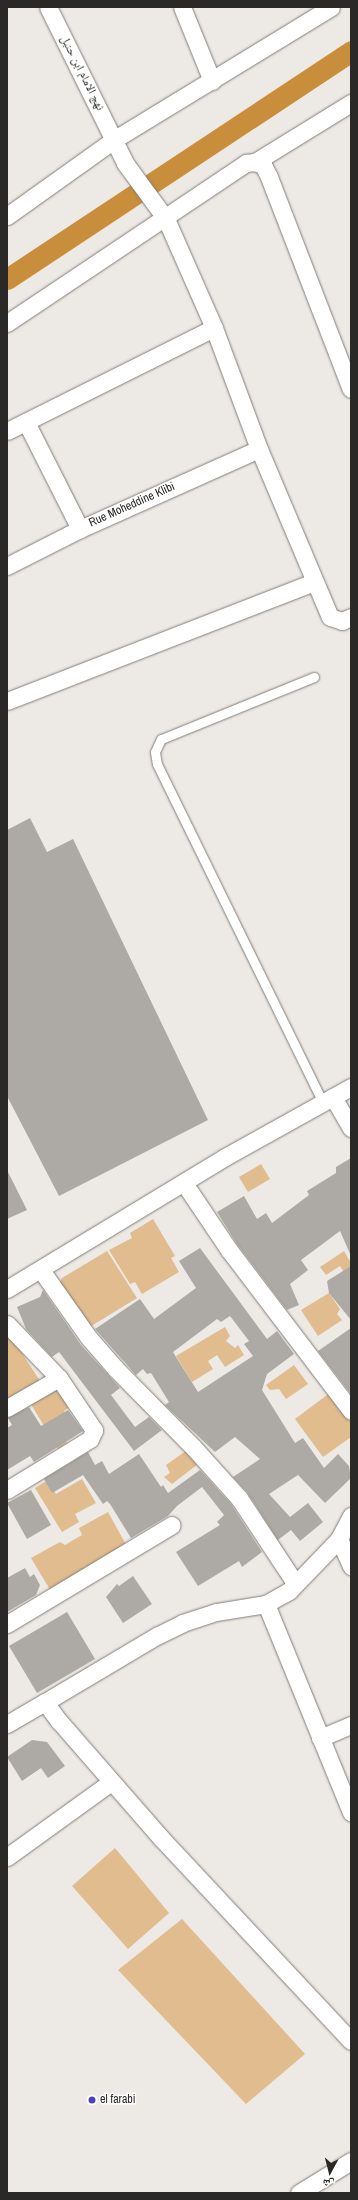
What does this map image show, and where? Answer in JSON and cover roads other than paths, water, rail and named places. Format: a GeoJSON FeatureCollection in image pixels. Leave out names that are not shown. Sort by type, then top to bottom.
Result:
{"type":"FeatureCollection","features":[{"type":"Feature","properties":{"kind":"street","name":"نهج الامام ابن حنبل"},"geometry":{"type":"LineString","coordinates":[[48,7],[115,139],[125,163],[161,212],[214,328],[259,448],[330,617],[342,621],[351,617]]}},
{"type":"Feature","properties":{"kind":"street"},"geometry":{"type":"LineString","coordinates":[[182,7],[212,81]]}},
{"type":"Feature","properties":{"kind":"street"},"geometry":{"type":"LineString","coordinates":[[9,210],[115,139],[212,81],[309,13],[331,7]]}},
{"type":"Feature","properties":{"kind":"street"},"geometry":{"type":"LineString","coordinates":[[7,324],[161,212],[246,163],[255,162],[351,103]]}},
{"type":"Feature","properties":{"kind":"street"},"geometry":{"type":"LineString","coordinates":[[255,162],[263,165],[269,177],[351,389]]}},
{"type":"Feature","properties":{"kind":"street"},"geometry":{"type":"LineString","coordinates":[[7,431],[214,328]]}},
{"type":"Feature","properties":{"kind":"street"},"geometry":{"type":"LineString","coordinates":[[26,422],[80,529]]}},
{"type":"Feature","properties":{"kind":"street","name":"Rue Moheddine Klibi"},"geometry":{"type":"LineString","coordinates":[[7,566],[80,529],[259,448]]}},
{"type":"Feature","properties":{"kind":"street"},"geometry":{"type":"LineString","coordinates":[[7,701],[314,582]]}},
{"type":"Feature","properties":{"kind":"street"},"geometry":{"type":"LineString","coordinates":[[7,1289],[41,1270],[69,1250],[184,1183],[225,1157],[351,1087]]}},
{"type":"Feature","properties":{"kind":"street"},"geometry":{"type":"LineString","coordinates":[[328,1100],[351,1128]]}},
{"type":"Feature","properties":{"kind":"street"},"geometry":{"type":"LineString","coordinates":[[184,1183],[229,1250],[351,1411]]}},
{"type":"Feature","properties":{"kind":"street"},"geometry":{"type":"LineString","coordinates":[[41,1270],[89,1338],[115,1368],[193,1447],[239,1498],[295,1583]]}},
{"type":"Feature","properties":{"kind":"street"},"geometry":{"type":"LineString","coordinates":[[7,1324],[59,1378],[93,1426],[93,1434],[90,1438],[7,1490]]}},
{"type":"Feature","properties":{"kind":"street"},"geometry":{"type":"LineString","coordinates":[[7,1408],[59,1378]]}},
{"type":"Feature","properties":{"kind":"street"},"geometry":{"type":"LineString","coordinates":[[351,1516],[345,1535],[351,1566]]}},
{"type":"Feature","properties":{"kind":"street"},"geometry":{"type":"LineString","coordinates":[[7,1624],[172,1525]]}},
{"type":"Feature","properties":{"kind":"street"},"geometry":{"type":"LineString","coordinates":[[7,1724],[158,1635],[183,1623],[216,1612],[266,1604],[288,1591],[345,1535]]}},
{"type":"Feature","properties":{"kind":"street"},"geometry":{"type":"LineString","coordinates":[[266,1604],[351,1812]]}},
{"type":"Feature","properties":{"kind":"street"},"geometry":{"type":"LineString","coordinates":[[45,1702],[59,1721],[111,1782],[351,2042]]}},
{"type":"Feature","properties":{"kind":"street"},"geometry":{"type":"LineString","coordinates":[[320,1738],[351,1725]]}},
{"type":"Feature","properties":{"kind":"street"},"geometry":{"type":"LineString","coordinates":[[7,1857],[111,1782]]}},
{"type":"Feature","properties":{"kind":"street"},"geometry":{"type":"LineString","coordinates":[[299,2193],[351,2161]]}},
{"type":"Feature","properties":{"kind":"lane"},"geometry":{"type":"LineString","coordinates":[[314,677],[161,739],[155,752],[157,764],[328,1100]]}},
{"type":"Feature","properties":{"kind":"waterway"},"geometry":{"type":"LineString","coordinates":[[7,279],[351,51]]}},
{"type":"Feature","properties":{"kind":"place","name":"el farabi"},"geometry":{"type":"Point","coordinates":[92,2100]}}]}
